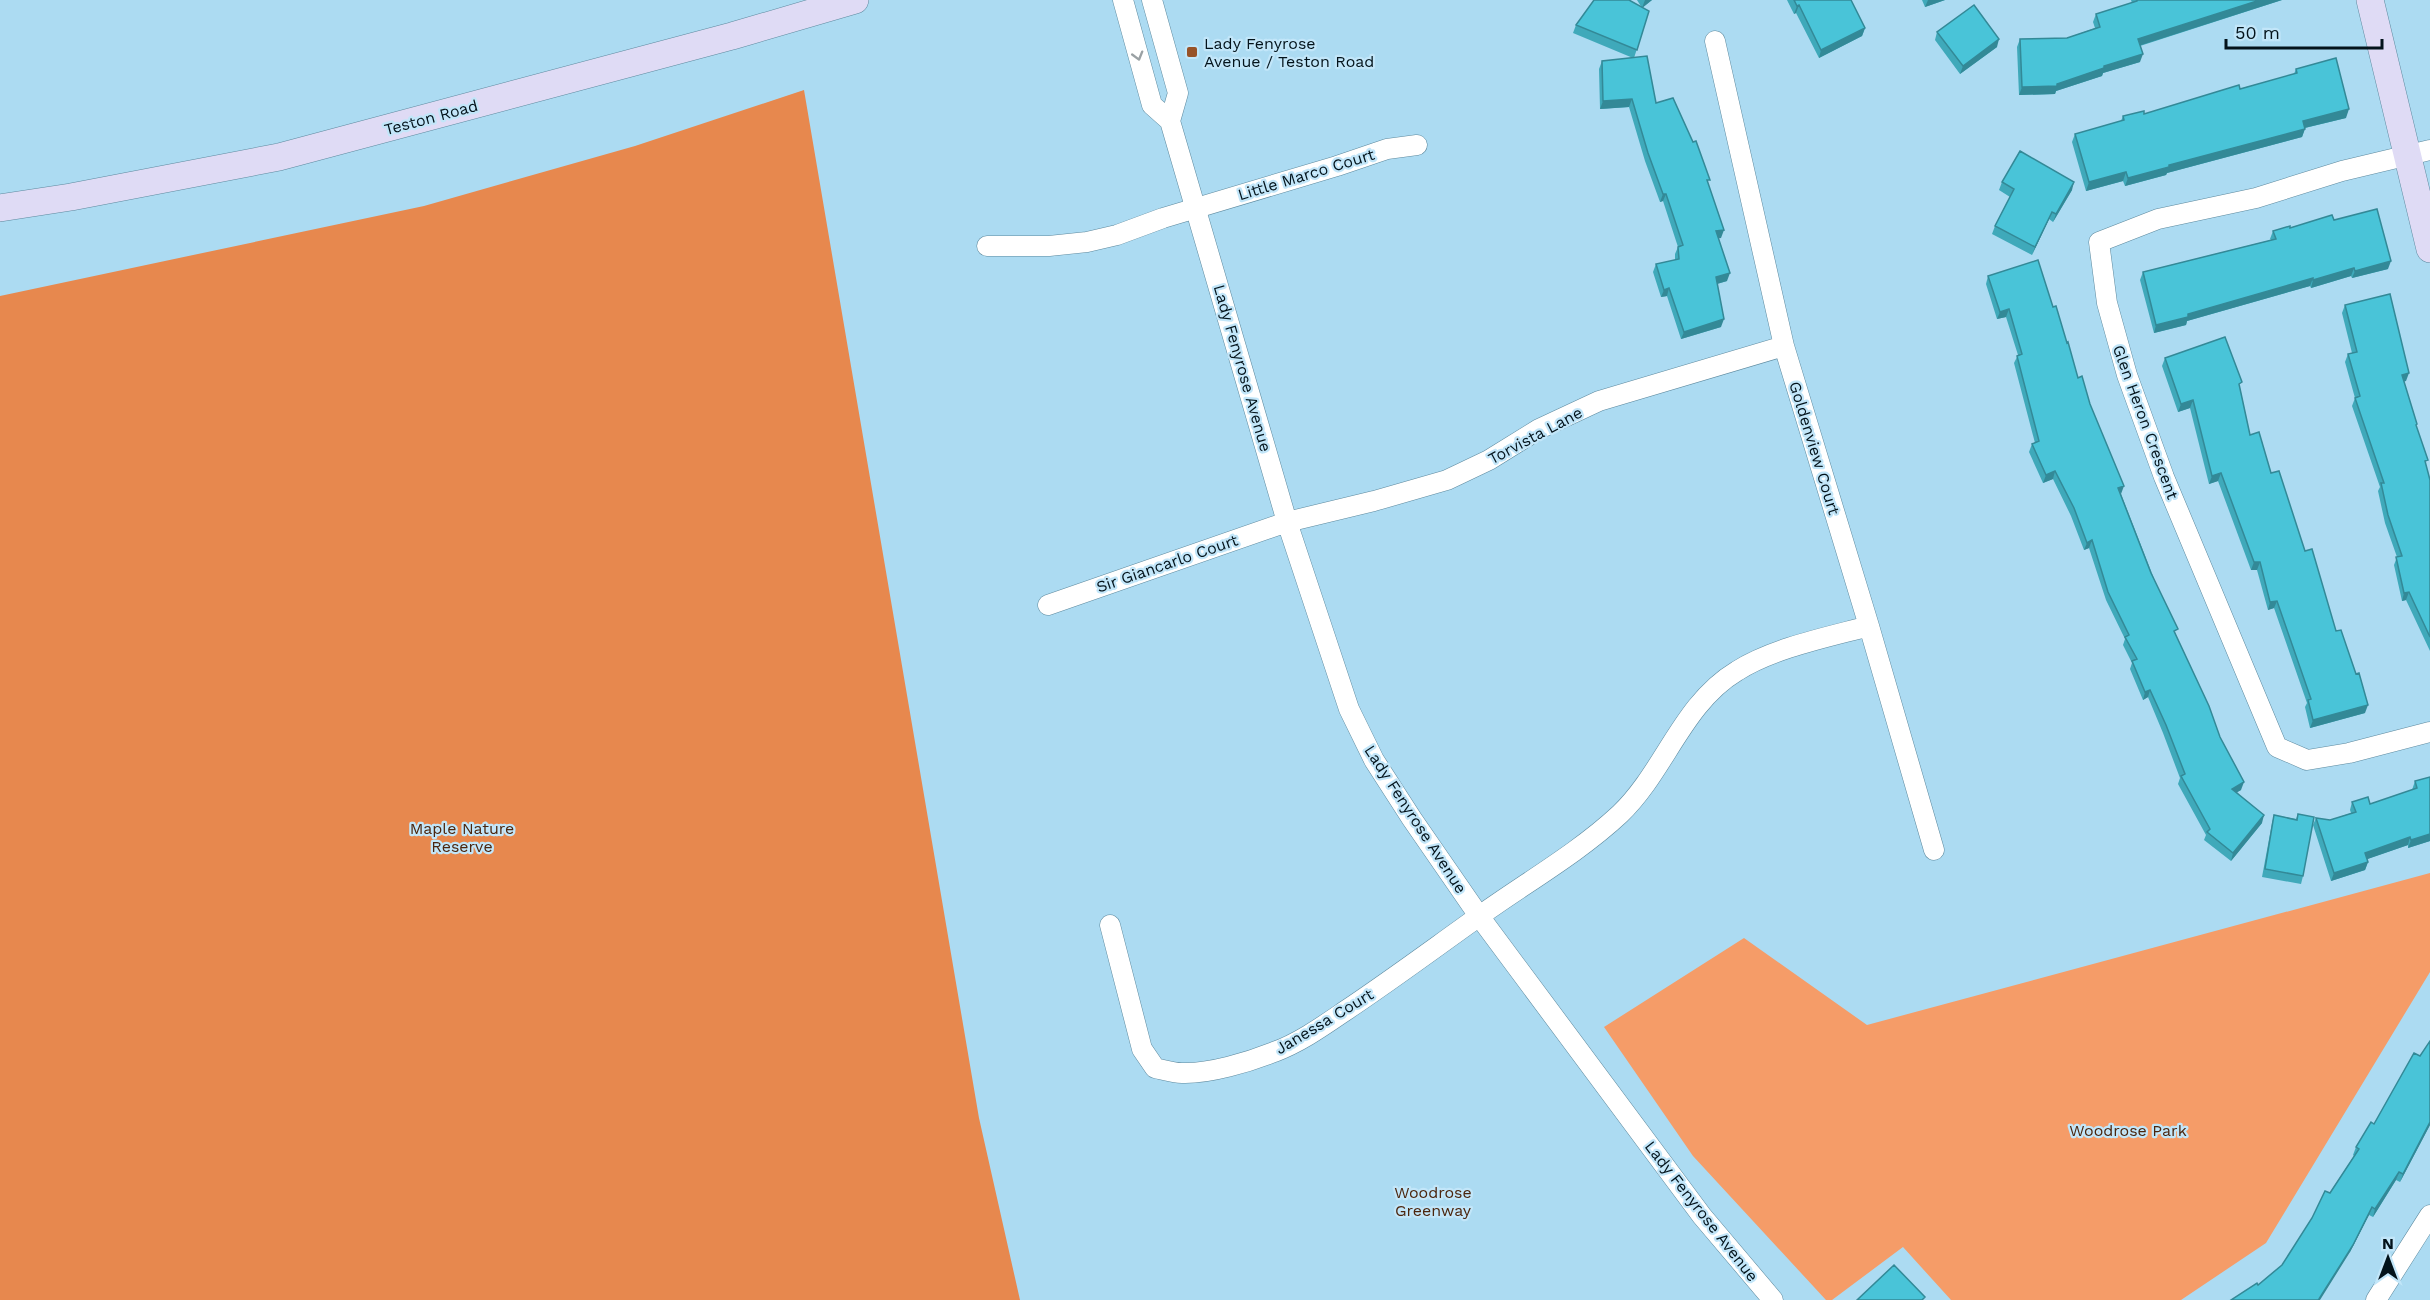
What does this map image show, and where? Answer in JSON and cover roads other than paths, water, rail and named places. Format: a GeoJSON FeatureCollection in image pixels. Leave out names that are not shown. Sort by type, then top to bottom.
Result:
{"type":"FeatureCollection","features":[{"type":"Feature","properties":{"kind":"main road","name":"Teston Road"},"geometry":{"type":"LineString","coordinates":[[0,208],[71,198],[279,157],[732,36],[855,0]]}},
{"type":"Feature","properties":{"kind":"main road"},"geometry":{"type":"LineString","coordinates":[[2370,0],[2419,153],[2430,249]]}},
{"type":"Feature","properties":{"kind":"street","name":"Lady Fenyrose Avenue"},"geometry":{"type":"LineString","coordinates":[[1123,0],[1152,105],[1170,121],[1197,207],[1287,522],[1349,708],[1369,750],[1412,819],[1479,916],[1702,1216],[1773,1300]]}},
{"type":"Feature","properties":{"kind":"street"},"geometry":{"type":"LineString","coordinates":[[1152,0],[1178,93],[1170,121]]}},
{"type":"Feature","properties":{"kind":"street","name":"Goldenview Court"},"geometry":{"type":"LineString","coordinates":[[1715,41],[1784,346],[1934,850]]}},
{"type":"Feature","properties":{"kind":"street","name":"Little Marco Court"},"geometry":{"type":"LineString","coordinates":[[987,246],[1049,246],[1087,242],[1117,235],[1197,207],[1387,149],[1417,145]]}},
{"type":"Feature","properties":{"kind":"street","name":"Glen Heron Crescent"},"geometry":{"type":"LineString","coordinates":[[2419,153],[2342,171],[2256,198],[2158,219],[2098,242],[2107,303],[2127,375],[2164,477],[2277,747],[2307,760],[2349,753],[2430,732]]}},
{"type":"Feature","properties":{"kind":"street","name":"Torvista Lane"},"geometry":{"type":"LineString","coordinates":[[1287,522],[1447,480],[1489,460],[1539,429],[1599,401],[1784,346]]}},
{"type":"Feature","properties":{"kind":"street","name":"Sir Giancarlo Court"},"geometry":{"type":"LineString","coordinates":[[1048,605],[1287,522]]}},
{"type":"Feature","properties":{"kind":"street","name":"Janessa Court"},"geometry":{"type":"LineString","coordinates":[[1110,925],[1142,1048],[1155,1068],[1181,1073],[1210,1070],[1275,1052],[1327,1023],[1577,850],[1622,812],[1657,767],[1682,726],[1712,691],[1737,670],[1784,650],[1869,626]]}},
{"type":"Feature","properties":{"kind":"street"},"geometry":{"type":"LineString","coordinates":[[2376,1300],[2430,1215]]}},
{"type":"Feature","properties":{"kind":"place","name":"Lady Fenyrose Avenue / Teston Road"},"geometry":{"type":"Point","coordinates":[1192,52]}},
{"type":"Feature","properties":{"kind":"park label","name":"Maple Nature Reserve"},"geometry":{"type":"Point","coordinates":[462,837]}},
{"type":"Feature","properties":{"kind":"park label","name":"Woodrose Park"},"geometry":{"type":"Point","coordinates":[2128,1130]}},
{"type":"Feature","properties":{"kind":"park label","name":"Woodrose Greenway"},"geometry":{"type":"Point","coordinates":[1433,1201]}}]}
